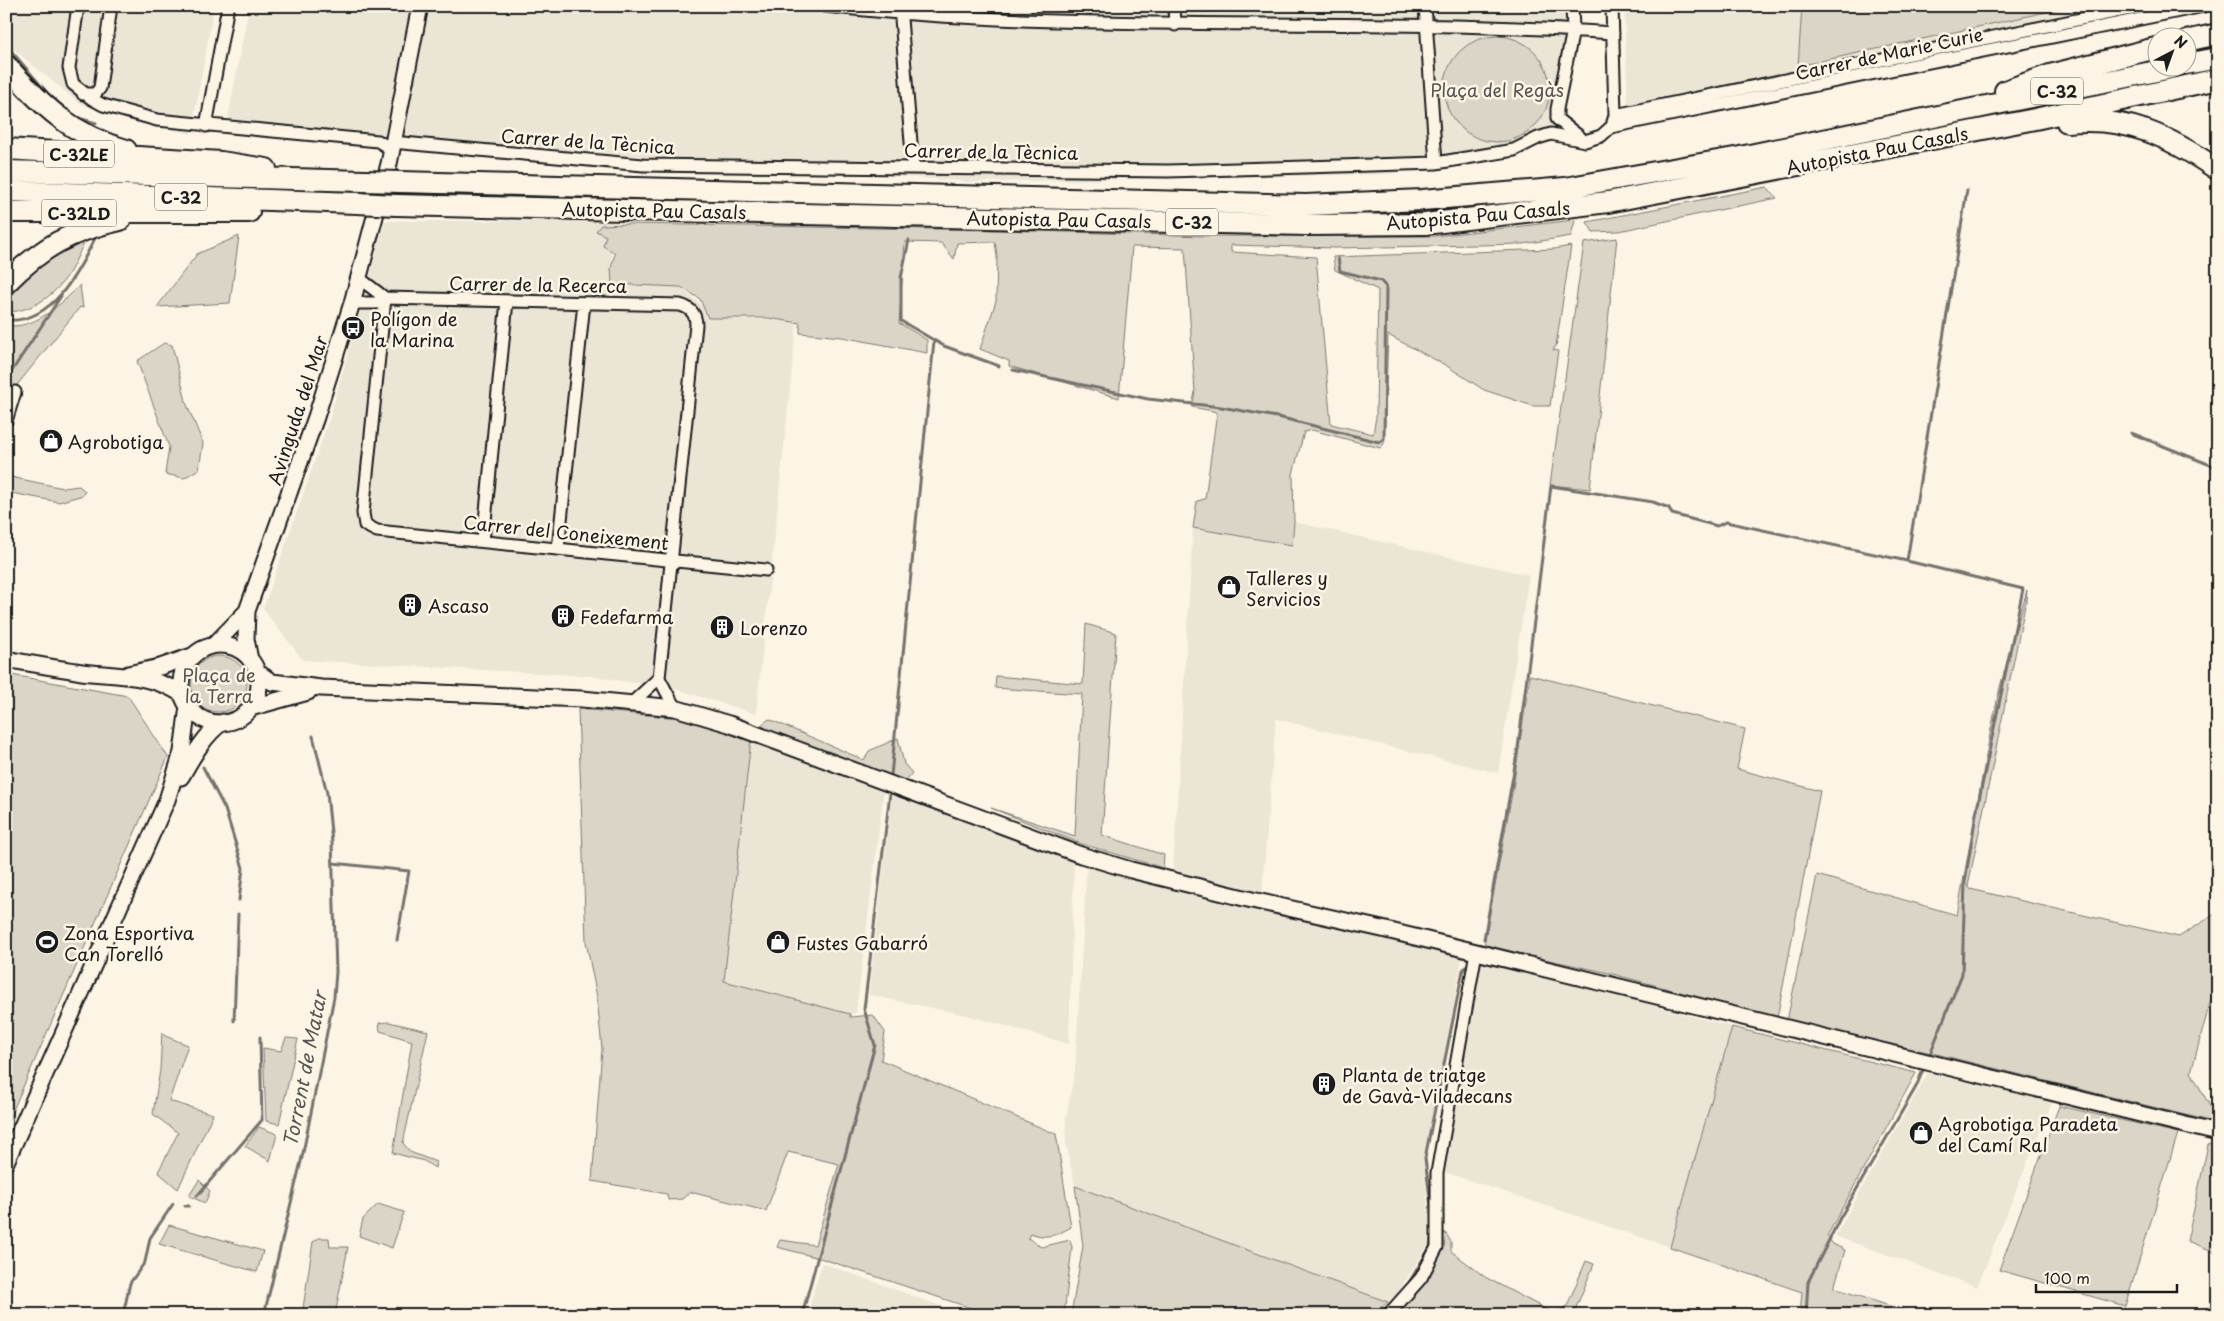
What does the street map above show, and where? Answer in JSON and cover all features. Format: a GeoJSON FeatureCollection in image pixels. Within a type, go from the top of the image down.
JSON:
{"type":"FeatureCollection","features":[{"type":"Feature","properties":{"kind":"highway"},"geometry":{"type":"LineString","coordinates":[[2196,39],[2218,34]]}},
{"type":"Feature","properties":{"kind":"highway"},"geometry":{"type":"LineString","coordinates":[[1942,114],[2050,75],[2146,51]]}},
{"type":"Feature","properties":{"kind":"highway"},"geometry":{"type":"LineString","coordinates":[[2196,62],[2218,58]]}},
{"type":"Feature","properties":{"kind":"highway"},"geometry":{"type":"LineString","coordinates":[[6,65],[39,101],[68,125],[94,139],[152,157]]}},
{"type":"Feature","properties":{"kind":"highway","name":"Autopista Pau Casals"},"geometry":{"type":"LineString","coordinates":[[6,171],[1306,205],[1422,200],[1565,188],[1740,157],[2146,73]]}},
{"type":"Feature","properties":{"kind":"highway","name":"Autopista Pau Casals"},"geometry":{"type":"LineString","coordinates":[[6,191],[363,211],[402,208],[1308,225],[1426,224],[1608,202],[2035,119],[2218,79]]}},
{"type":"Feature","properties":{"kind":"highway"},"geometry":{"type":"LineString","coordinates":[[2035,119],[2061,122],[2098,120],[2128,124],[2171,140],[2218,170]]}},
{"type":"Feature","properties":{"kind":"highway","name":"C-32LE"},"geometry":{"type":"LineString","coordinates":[[6,150],[222,162],[356,181]]}},
{"type":"Feature","properties":{"kind":"highway","name":"C-32LD"},"geometry":{"type":"LineString","coordinates":[[6,212],[363,211]]}},
{"type":"Feature","properties":{"kind":"highway"},"geometry":{"type":"LineString","coordinates":[[6,283],[23,266],[51,245],[93,228],[153,213]]}},
{"type":"Feature","properties":{"kind":"main road","name":"Avinguda del Mar"},"geometry":{"type":"LineString","coordinates":[[254,666],[246,639],[247,611],[313,425],[352,303],[359,278],[363,211],[392,146],[420,6]]}},
{"type":"Feature","properties":{"kind":"main road","name":"Avinguda del Mar"},"geometry":{"type":"LineString","coordinates":[[214,645],[247,611]]}},
{"type":"Feature","properties":{"kind":"main road"},"geometry":{"type":"LineString","coordinates":[[121,676],[160,667],[192,656],[202,649],[214,645],[234,648],[272,682],[321,688],[632,703],[675,708],[729,724],[1041,841],[1098,860],[1252,900],[1476,952],[2218,1133]]}},
{"type":"Feature","properties":{"kind":"main road"},"geometry":{"type":"LineString","coordinates":[[7,1161],[167,800],[182,752],[185,701],[181,684],[182,673],[192,656]]}},
{"type":"Feature","properties":{"kind":"main road"},"geometry":{"type":"LineString","coordinates":[[6,659],[67,670],[142,679],[168,686],[204,719],[223,722],[237,719],[250,708],[279,698],[321,688]]}},
{"type":"Feature","properties":{"kind":"main road"},"geometry":{"type":"LineString","coordinates":[[250,708],[258,691],[254,666]]}},
{"type":"Feature","properties":{"kind":"main road"},"geometry":{"type":"LineString","coordinates":[[167,800],[207,737],[223,722]]}},
{"type":"Feature","properties":{"kind":"street"},"geometry":{"type":"LineString","coordinates":[[78,6],[69,68],[73,84],[83,94],[95,94],[100,88],[111,6]]}},
{"type":"Feature","properties":{"kind":"street"},"geometry":{"type":"LineString","coordinates":[[206,126],[228,6]]}},
{"type":"Feature","properties":{"kind":"street"},"geometry":{"type":"LineString","coordinates":[[825,6],[1175,25],[1426,26],[1452,24],[1613,32]]}},
{"type":"Feature","properties":{"kind":"street"},"geometry":{"type":"LineString","coordinates":[[1174,6],[1175,25]]}},
{"type":"Feature","properties":{"kind":"street"},"geometry":{"type":"LineString","coordinates":[[1425,6],[1436,163]]}},
{"type":"Feature","properties":{"kind":"street"},"geometry":{"type":"LineString","coordinates":[[1572,6],[1572,30],[1557,109],[1557,120],[1585,141]]}},
{"type":"Feature","properties":{"kind":"street"},"geometry":{"type":"LineString","coordinates":[[1611,127],[1615,115],[1612,6]]}},
{"type":"Feature","properties":{"kind":"street","name":"Carrer de Marie Curie"},"geometry":{"type":"LineString","coordinates":[[1615,115],[2144,6]]}},
{"type":"Feature","properties":{"kind":"street","name":"Carrer de Marie Curie"},"geometry":{"type":"LineString","coordinates":[[1585,141],[1601,136],[1611,127],[2204,6]]}},
{"type":"Feature","properties":{"kind":"street"},"geometry":{"type":"LineString","coordinates":[[900,10],[913,167]]}},
{"type":"Feature","properties":{"kind":"street","name":"Carrer de la Tècnica"},"geometry":{"type":"LineString","coordinates":[[83,94],[103,105],[168,122],[378,140],[392,146],[643,165],[1168,171],[1436,163],[1514,150],[1551,134],[1585,141]]}},
{"type":"Feature","properties":{"kind":"street"},"geometry":{"type":"LineString","coordinates":[[359,278],[386,298]]}},
{"type":"Feature","properties":{"kind":"street","name":"Carrer de la Recerca"},"geometry":{"type":"LineString","coordinates":[[352,303],[376,303],[386,298],[680,305],[690,309],[696,318],[696,325],[672,560]]}},
{"type":"Feature","properties":{"kind":"street","name":"Carrer del Coneixement"},"geometry":{"type":"LineString","coordinates":[[386,298],[363,513],[365,525],[377,531],[766,570]]}},
{"type":"Feature","properties":{"kind":"street"},"geometry":{"type":"LineString","coordinates":[[482,541],[508,301]]}},
{"type":"Feature","properties":{"kind":"street"},"geometry":{"type":"LineString","coordinates":[[558,549],[584,303]]}},
{"type":"Feature","properties":{"kind":"street"},"geometry":{"type":"LineString","coordinates":[[6,421],[15,392]]}},
{"type":"Feature","properties":{"kind":"street"},"geometry":{"type":"LineString","coordinates":[[672,560],[659,678],[675,708]]}},
{"type":"Feature","properties":{"kind":"street"},"geometry":{"type":"LineString","coordinates":[[632,703],[659,678]]}},
{"type":"Feature","properties":{"kind":"street"},"geometry":{"type":"LineString","coordinates":[[1388,1315],[1421,1278],[1437,1247],[1437,1173],[1476,952]]}},
{"type":"Feature","properties":{"kind":"shaded area"},"geometry":{"type":"Polygon","coordinates":[[[6,6],[214,6],[191,134],[129,119],[79,103],[6,43],[6,6]]]}},
{"type":"Feature","properties":{"kind":"shaded area"},"geometry":{"type":"Polygon","coordinates":[[[249,6],[1572,6],[1557,109],[1570,131],[1551,134],[1528,152],[1390,174],[970,182],[420,139],[228,119],[249,6]]]}},
{"type":"Feature","properties":{"kind":"shaded area"},"geometry":{"type":"Polygon","coordinates":[[[1624,6],[2121,6],[1628,107],[1624,6]]]}},
{"type":"Feature","properties":{"kind":"shaded area"},"geometry":{"type":"Polygon","coordinates":[[[385,221],[613,221],[611,268],[681,287],[715,317],[797,321],[756,714],[676,689],[590,676],[303,660],[263,609],[329,420],[385,221]]]}},
{"type":"Feature","properties":{"kind":"shaded area"},"geometry":{"type":"Polygon","coordinates":[[[1294,522],[1529,575],[1498,773],[1276,719],[1262,893],[1173,872],[1193,528],[1291,545],[1294,522]]]}},
{"type":"Feature","properties":{"kind":"shaded area"},"geometry":{"type":"Polygon","coordinates":[[[751,739],[884,789],[856,1013],[850,1014],[724,982],[751,739]]]}},
{"type":"Feature","properties":{"kind":"shaded area"},"geometry":{"type":"Polygon","coordinates":[[[892,794],[1074,860],[1069,1044],[967,1015],[869,995],[892,794]]]}},
{"type":"Feature","properties":{"kind":"shaded area"},"geometry":{"type":"Polygon","coordinates":[[[1087,863],[1462,957],[1424,1170],[1429,1217],[1428,1245],[1397,1294],[1388,1302],[1075,1186],[1066,1144],[1066,1118],[1075,1070],[1087,863]]]}},
{"type":"Feature","properties":{"kind":"shaded area"},"geometry":{"type":"Polygon","coordinates":[[[1480,959],[1732,1027],[1670,1247],[1444,1172],[1441,1166],[1480,959]]]}},
{"type":"Feature","properties":{"kind":"shaded area"},"geometry":{"type":"Polygon","coordinates":[[[1928,1073],[2052,1102],[1977,1287],[1835,1236],[1928,1073]]]}},
{"type":"Feature","properties":{"kind":"shaded area"},"geometry":{"type":"Polygon","coordinates":[[[822,1263],[966,1315],[807,1315],[822,1263]]]}},
{"type":"Feature","properties":{"kind":"green space"},"geometry":{"type":"Polygon","coordinates":[[[1802,6],[2074,6],[1798,66],[1802,6]]]}},
{"type":"Feature","properties":{"kind":"green space","name":"Plaça del Regàs"},"geometry":{"type":"Polygon","coordinates":[[[1497,36],[1517,40],[1535,51],[1546,69],[1550,89],[1546,109],[1535,127],[1517,138],[1497,142],[1477,138],[1459,127],[1448,109],[1444,89],[1448,69],[1459,51],[1477,40],[1497,36]]]}},
{"type":"Feature","properties":{"kind":"green space"},"geometry":{"type":"Polygon","coordinates":[[[1767,187],[1777,198],[1619,231],[1593,232],[1587,222],[1767,187]]]}},
{"type":"Feature","properties":{"kind":"green space"},"geometry":{"type":"Polygon","coordinates":[[[1575,220],[1571,236],[1523,244],[1335,248],[1231,245],[1231,252],[1316,257],[1331,424],[1373,434],[1376,417],[1378,290],[1335,270],[1333,257],[1554,249],[1571,246],[1556,346],[1553,350],[1558,351],[1550,406],[1533,406],[1484,390],[1447,366],[1388,335],[1384,444],[1380,448],[1312,430],[1304,432],[1293,474],[1294,522],[1292,545],[1193,528],[1197,501],[1205,499],[1217,412],[1192,407],[1195,392],[1185,248],[1132,247],[1119,398],[1009,366],[1009,361],[980,349],[996,301],[997,256],[995,242],[957,243],[954,259],[941,243],[905,242],[899,323],[927,340],[927,353],[842,337],[800,333],[800,323],[768,318],[708,318],[700,299],[681,287],[612,284],[611,268],[615,253],[603,246],[606,236],[596,231],[601,225],[627,224],[999,230],[1204,236],[1435,236],[1575,220]]]}},
{"type":"Feature","properties":{"kind":"green space"},"geometry":{"type":"Polygon","coordinates":[[[89,233],[74,265],[56,290],[33,306],[6,312],[6,293],[28,271],[89,233]]]}},
{"type":"Feature","properties":{"kind":"green space"},"geometry":{"type":"Polygon","coordinates":[[[239,236],[230,303],[157,307],[197,254],[239,236]]]}},
{"type":"Feature","properties":{"kind":"green space"},"geometry":{"type":"Polygon","coordinates":[[[1617,238],[1590,489],[1550,485],[1584,243],[1617,238]]]}},
{"type":"Feature","properties":{"kind":"green space"},"geometry":{"type":"Polygon","coordinates":[[[80,285],[83,308],[80,307],[9,395],[6,403],[6,326],[24,325],[34,321],[48,313],[80,285]]]}},
{"type":"Feature","properties":{"kind":"green space"},"geometry":{"type":"Polygon","coordinates":[[[164,343],[172,345],[187,405],[203,443],[199,469],[184,478],[165,474],[169,447],[137,361],[164,343]]]}},
{"type":"Feature","properties":{"kind":"green space"},"geometry":{"type":"Polygon","coordinates":[[[6,476],[63,488],[79,486],[85,491],[83,495],[59,502],[6,492],[6,476]]]}},
{"type":"Feature","properties":{"kind":"green space"},"geometry":{"type":"Polygon","coordinates":[[[2027,590],[1968,886],[1970,889],[2179,937],[2218,912],[2218,974],[2191,1072],[2212,1110],[2218,1114],[2218,1123],[1936,1054],[1787,1021],[1817,875],[1957,915],[2000,687],[2027,590]]]}},
{"type":"Feature","properties":{"kind":"green space"},"geometry":{"type":"Polygon","coordinates":[[[1086,624],[1116,633],[1102,835],[1164,855],[1163,868],[1079,843],[991,808],[1075,836],[1082,694],[995,688],[996,676],[1083,684],[1086,624]]]}},
{"type":"Feature","properties":{"kind":"green space","name":"Plaça de la Terra"},"geometry":{"type":"Polygon","coordinates":[[[219,656],[230,658],[239,664],[245,673],[247,684],[245,695],[239,704],[230,710],[219,712],[208,710],[199,704],[193,695],[191,684],[193,673],[199,664],[208,658],[219,656]]]}},
{"type":"Feature","properties":{"kind":"green space","name":"Zona Esportiva Can Torelló"},"geometry":{"type":"Polygon","coordinates":[[[6,674],[128,696],[168,757],[6,1126],[6,674]]]}},
{"type":"Feature","properties":{"kind":"green space"},"geometry":{"type":"Polygon","coordinates":[[[1530,675],[1745,729],[1737,769],[1820,791],[1777,1018],[1609,973],[1484,946],[1513,788],[1530,675]]]}},
{"type":"Feature","properties":{"kind":"green space"},"geometry":{"type":"Polygon","coordinates":[[[578,709],[681,718],[751,739],[724,981],[850,1014],[850,1017],[873,1015],[885,1032],[881,1060],[1056,1134],[1071,1227],[1051,1236],[1030,1233],[1028,1238],[1041,1247],[1070,1240],[1072,1247],[1064,1315],[992,1315],[823,1259],[777,1247],[780,1240],[815,1245],[839,1164],[788,1152],[766,1211],[690,1192],[682,1199],[668,1200],[667,1194],[592,1181],[602,1049],[597,997],[586,942],[578,709]]]}},
{"type":"Feature","properties":{"kind":"green space"},"geometry":{"type":"Polygon","coordinates":[[[769,719],[864,760],[869,751],[898,738],[904,764],[912,773],[905,782],[760,726],[769,719]]]}},
{"type":"Feature","properties":{"kind":"green space"},"geometry":{"type":"Polygon","coordinates":[[[389,1022],[428,1031],[403,1143],[410,1152],[436,1162],[435,1168],[424,1161],[393,1153],[412,1041],[380,1031],[379,1023],[389,1022]]]}},
{"type":"Feature","properties":{"kind":"green space"},"geometry":{"type":"Polygon","coordinates":[[[1732,1027],[1916,1073],[1827,1236],[1833,1244],[1845,1250],[1834,1288],[1918,1315],[1800,1315],[1802,1292],[1670,1247],[1732,1027]]]}},
{"type":"Feature","properties":{"kind":"green space"},"geometry":{"type":"Polygon","coordinates":[[[162,1032],[165,1036],[188,1045],[169,1101],[213,1114],[178,1189],[158,1172],[178,1133],[153,1114],[160,1070],[162,1032]]]}},
{"type":"Feature","properties":{"kind":"green space"},"geometry":{"type":"Polygon","coordinates":[[[286,1038],[298,1039],[279,1124],[266,1121],[263,1048],[281,1051],[286,1038]]]}},
{"type":"Feature","properties":{"kind":"green space"},"geometry":{"type":"Polygon","coordinates":[[[2059,1106],[2178,1133],[2125,1306],[1999,1270],[2059,1106]]]}},
{"type":"Feature","properties":{"kind":"green space"},"geometry":{"type":"Polygon","coordinates":[[[259,1127],[277,1134],[270,1161],[245,1146],[259,1127]]]}},
{"type":"Feature","properties":{"kind":"green space"},"geometry":{"type":"Polygon","coordinates":[[[2218,1142],[2218,1253],[2187,1241],[2208,1145],[2218,1142]]]}},
{"type":"Feature","properties":{"kind":"green space"},"geometry":{"type":"Polygon","coordinates":[[[199,1180],[210,1191],[205,1203],[189,1196],[199,1180]]]}},
{"type":"Feature","properties":{"kind":"green space"},"geometry":{"type":"Polygon","coordinates":[[[1075,1186],[1388,1302],[1373,1315],[1071,1315],[1083,1246],[1075,1186]]]}},
{"type":"Feature","properties":{"kind":"green space"},"geometry":{"type":"Polygon","coordinates":[[[378,1204],[404,1212],[392,1248],[359,1236],[363,1219],[378,1204]]]}},
{"type":"Feature","properties":{"kind":"green space"},"geometry":{"type":"Polygon","coordinates":[[[169,1225],[263,1251],[257,1272],[159,1244],[169,1225]]]}},
{"type":"Feature","properties":{"kind":"green space"},"geometry":{"type":"Polygon","coordinates":[[[1445,1232],[1451,1242],[1451,1251],[1485,1277],[1555,1314],[1567,1306],[1586,1261],[1594,1264],[1573,1315],[1396,1315],[1418,1288],[1434,1264],[1445,1232]]]}},
{"type":"Feature","properties":{"kind":"green space"},"geometry":{"type":"Polygon","coordinates":[[[319,1238],[329,1238],[330,1247],[348,1247],[335,1315],[302,1315],[313,1242],[319,1238]]]}},
{"type":"Feature","properties":{"kind":"waterway"},"geometry":{"type":"LineString","coordinates":[[6,45],[50,96],[75,117],[96,123]]}},
{"type":"Feature","properties":{"kind":"waterway"},"geometry":{"type":"LineString","coordinates":[[1484,939],[1518,748],[1551,486],[1653,502],[1669,508],[1672,514],[1717,526],[1726,522],[1907,561],[1967,190]]}},
{"type":"Feature","properties":{"kind":"waterway"},"geometry":{"type":"LineString","coordinates":[[6,320],[22,319],[37,314],[50,305],[71,280],[95,238]]}},
{"type":"Feature","properties":{"kind":"waterway"},"geometry":{"type":"LineString","coordinates":[[909,240],[901,278],[901,321],[944,346],[999,366]]}},
{"type":"Feature","properties":{"kind":"waterway"},"geometry":{"type":"LineString","coordinates":[[1013,370],[1148,399],[1221,407],[1282,418],[1379,442],[1384,439],[1386,287],[1381,281],[1340,271],[1338,258]]}},
{"type":"Feature","properties":{"kind":"waterway"},"geometry":{"type":"LineString","coordinates":[[6,380],[61,296]]}},
{"type":"Feature","properties":{"kind":"waterway"},"geometry":{"type":"LineString","coordinates":[[891,776],[934,341]]}},
{"type":"Feature","properties":{"kind":"waterway"},"geometry":{"type":"LineString","coordinates":[[2131,433],[2218,468]]}},
{"type":"Feature","properties":{"kind":"waterway"},"geometry":{"type":"LineString","coordinates":[[1907,561],[2023,589],[1976,814],[1965,882],[1962,974],[1930,1054]]}},
{"type":"Feature","properties":{"kind":"waterway","name":"Torrent de Matar"},"geometry":{"type":"LineString","coordinates":[[264,1315],[303,1153],[334,997],[336,972],[332,842],[327,793],[313,736]]}},
{"type":"Feature","properties":{"kind":"waterway"},"geometry":{"type":"LineString","coordinates":[[203,767],[225,809],[243,868],[239,900]]}},
{"type":"Feature","properties":{"kind":"waterway"},"geometry":{"type":"LineString","coordinates":[[802,1315],[875,1045],[864,1009],[890,793]]}},
{"type":"Feature","properties":{"kind":"waterway"},"geometry":{"type":"LineString","coordinates":[[333,863],[409,871],[397,940]]}},
{"type":"Feature","properties":{"kind":"waterway"},"geometry":{"type":"LineString","coordinates":[[234,1021],[238,914]]}},
{"type":"Feature","properties":{"kind":"waterway"},"geometry":{"type":"LineString","coordinates":[[1432,1215],[1425,1158],[1463,970],[1468,964]]}},
{"type":"Feature","properties":{"kind":"waterway"},"geometry":{"type":"LineString","coordinates":[[197,1196],[262,1120],[260,1037]]}},
{"type":"Feature","properties":{"kind":"waterway"},"geometry":{"type":"LineString","coordinates":[[1806,1315],[1808,1282],[1840,1218],[1916,1087],[1923,1070]]}},
{"type":"Feature","properties":{"kind":"waterway"},"geometry":{"type":"LineString","coordinates":[[123,1315],[130,1283],[145,1262],[150,1238],[173,1204]]}},
{"type":"Feature","properties":{"kind":"waterway"},"geometry":{"type":"LineString","coordinates":[[1407,1286],[1430,1247],[1432,1229]]}},
{"type":"Feature","properties":{"kind":"waterway"},"geometry":{"type":"LineString","coordinates":[[1380,1315],[1386,1310]]}},
{"type":"Feature","properties":{"kind":"place","name":"Polígon de la Marina"},"geometry":{"type":"Point","coordinates":[353,328]}},
{"type":"Feature","properties":{"kind":"place","name":"Agrobotiga"},"geometry":{"type":"Point","coordinates":[51,441]}},
{"type":"Feature","properties":{"kind":"place","name":"Talleres y Servicios"},"geometry":{"type":"Point","coordinates":[1229,587]}},
{"type":"Feature","properties":{"kind":"place","name":"Ascaso"},"geometry":{"type":"Point","coordinates":[410,605]}},
{"type":"Feature","properties":{"kind":"place","name":"Fedefarma"},"geometry":{"type":"Point","coordinates":[563,616]}},
{"type":"Feature","properties":{"kind":"place","name":"Lorenzo"},"geometry":{"type":"Point","coordinates":[722,627]}},
{"type":"Feature","properties":{"kind":"place","name":"Zona Esportiva Can Torelló"},"geometry":{"type":"Point","coordinates":[47,942]}},
{"type":"Feature","properties":{"kind":"place","name":"Fustes Gabarró"},"geometry":{"type":"Point","coordinates":[778,942]}},
{"type":"Feature","properties":{"kind":"place","name":"Planta de triatge de Gavà-Viladecans"},"geometry":{"type":"Point","coordinates":[1324,1084]}},
{"type":"Feature","properties":{"kind":"place","name":"Agrobotiga Paradeta del Camí Ral"},"geometry":{"type":"Point","coordinates":[1921,1133]}}]}
